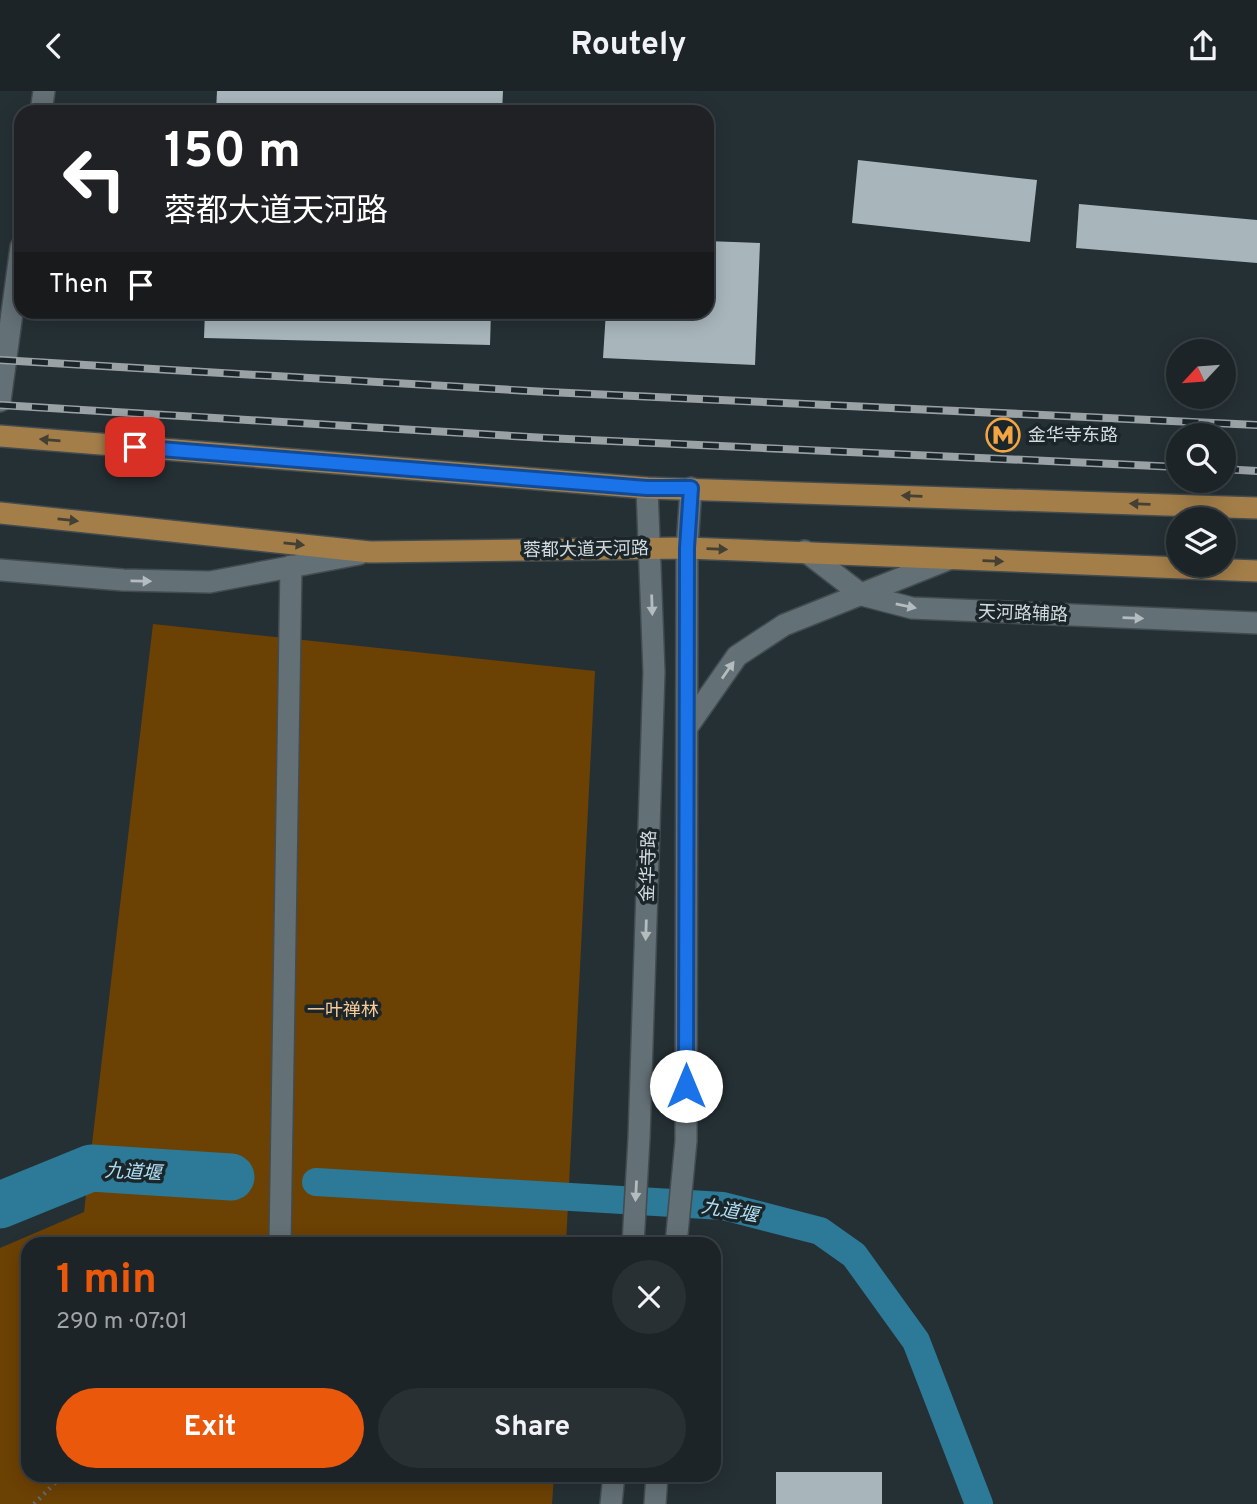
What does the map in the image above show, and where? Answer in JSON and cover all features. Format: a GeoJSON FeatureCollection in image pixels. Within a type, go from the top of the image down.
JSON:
{"type":"FeatureCollection","features":[{"type":"Feature","properties":{"kind":"main road"},"geometry":{"type":"LineString","coordinates":[[0,436],[647,488],[1257,508]]}},
{"type":"Feature","properties":{"kind":"main road","name":"蓉都大道天河路"},"geometry":{"type":"LineString","coordinates":[[0,513],[370,552],[687,548],[1257,571]]}},
{"type":"Feature","properties":{"kind":"street"},"geometry":{"type":"LineString","coordinates":[[0,401],[14,298]]}},
{"type":"Feature","properties":{"kind":"street","name":"金华寺路"},"geometry":{"type":"LineString","coordinates":[[633,1237],[654,672],[647,488]]}},
{"type":"Feature","properties":{"kind":"street"},"geometry":{"type":"LineString","coordinates":[[677,1237],[686,1141],[687,548],[691,488]]}},
{"type":"Feature","properties":{"kind":"street","name":"天河路辅路"},"geometry":{"type":"LineString","coordinates":[[805,551],[862,595],[912,608],[1257,623]]}},
{"type":"Feature","properties":{"kind":"street"},"geometry":{"type":"LineString","coordinates":[[0,570],[123,580],[210,582],[370,552]]}},
{"type":"Feature","properties":{"kind":"street"},"geometry":{"type":"LineString","coordinates":[[688,726],[737,656],[784,625],[949,559]]}},
{"type":"Feature","properties":{"kind":"street"},"geometry":{"type":"LineString","coordinates":[[280,1237],[291,566]]}},
{"type":"Feature","properties":{"kind":"street"},"geometry":{"type":"LineString","coordinates":[[611,1504],[613,1482]]}},
{"type":"Feature","properties":{"kind":"street"},"geometry":{"type":"LineString","coordinates":[[654,1504],[656,1482]]}},
{"type":"Feature","properties":{"kind":"path"},"geometry":{"type":"LineString","coordinates":[[34,1504],[56,1482]]}},
{"type":"Feature","properties":{"kind":"green space","name":"一叶禅林"},"geometry":{"type":"Polygon","coordinates":[[[153,624],[595,671],[566,1237],[26,1237],[84,1212],[153,624]]]}},
{"type":"Feature","properties":{"kind":"green space","name":"一叶禅林"},"geometry":{"type":"Polygon","coordinates":[[[21,1239],[21,1482],[554,1482],[552,1504],[0,1504],[0,1248],[21,1239]]]}},
{"type":"Feature","properties":{"kind":"building"},"geometry":{"type":"Polygon","coordinates":[[[217,91],[503,91],[502,105],[216,105],[217,91]]]}},
{"type":"Feature","properties":{"kind":"building"},"geometry":{"type":"Polygon","coordinates":[[[858,160],[1037,180],[1030,242],[852,223],[858,160]]]}},
{"type":"Feature","properties":{"kind":"building"},"geometry":{"type":"Polygon","coordinates":[[[1079,204],[1257,220],[1257,263],[1076,248],[1079,204]]]}},
{"type":"Feature","properties":{"kind":"building"},"geometry":{"type":"Polygon","coordinates":[[[714,241],[760,243],[755,365],[603,358],[605,319],[714,319],[714,241]]]}},
{"type":"Feature","properties":{"kind":"building"},"geometry":{"type":"Polygon","coordinates":[[[205,319],[491,319],[490,345],[204,338],[205,319]]]}},
{"type":"Feature","properties":{"kind":"building"},"geometry":{"type":"Polygon","coordinates":[[[776,1472],[882,1472],[882,1504],[776,1504],[776,1472]]]}},
{"type":"Feature","properties":{"kind":"waterway","name":"九道堰"},"geometry":{"type":"LineString","coordinates":[[0,1205],[91,1168],[231,1177]]}},
{"type":"Feature","properties":{"kind":"waterway","name":"九道堰"},"geometry":{"type":"LineString","coordinates":[[316,1182],[723,1206],[820,1231],[854,1255],[916,1341],[979,1504]]}},
{"type":"Feature","properties":{"kind":"railway"},"geometry":{"type":"LineString","coordinates":[[0,360],[548,392],[1257,425]]}},
{"type":"Feature","properties":{"kind":"railway"},"geometry":{"type":"LineString","coordinates":[[0,405],[546,438],[1166,466]]}},
{"type":"Feature","properties":{"kind":"railway"},"geometry":{"type":"LineString","coordinates":[[1236,470],[1257,471]]}},
{"type":"Feature","properties":{"kind":"place","name":"金华寺东路"},"geometry":{"type":"Point","coordinates":[1003,435]}},
{"type":"Feature","properties":{"kind":"route"},"geometry":{"type":"LineString","coordinates":[[135,447],[647,488],[691,488],[687,548],[686,1086]]}}]}
